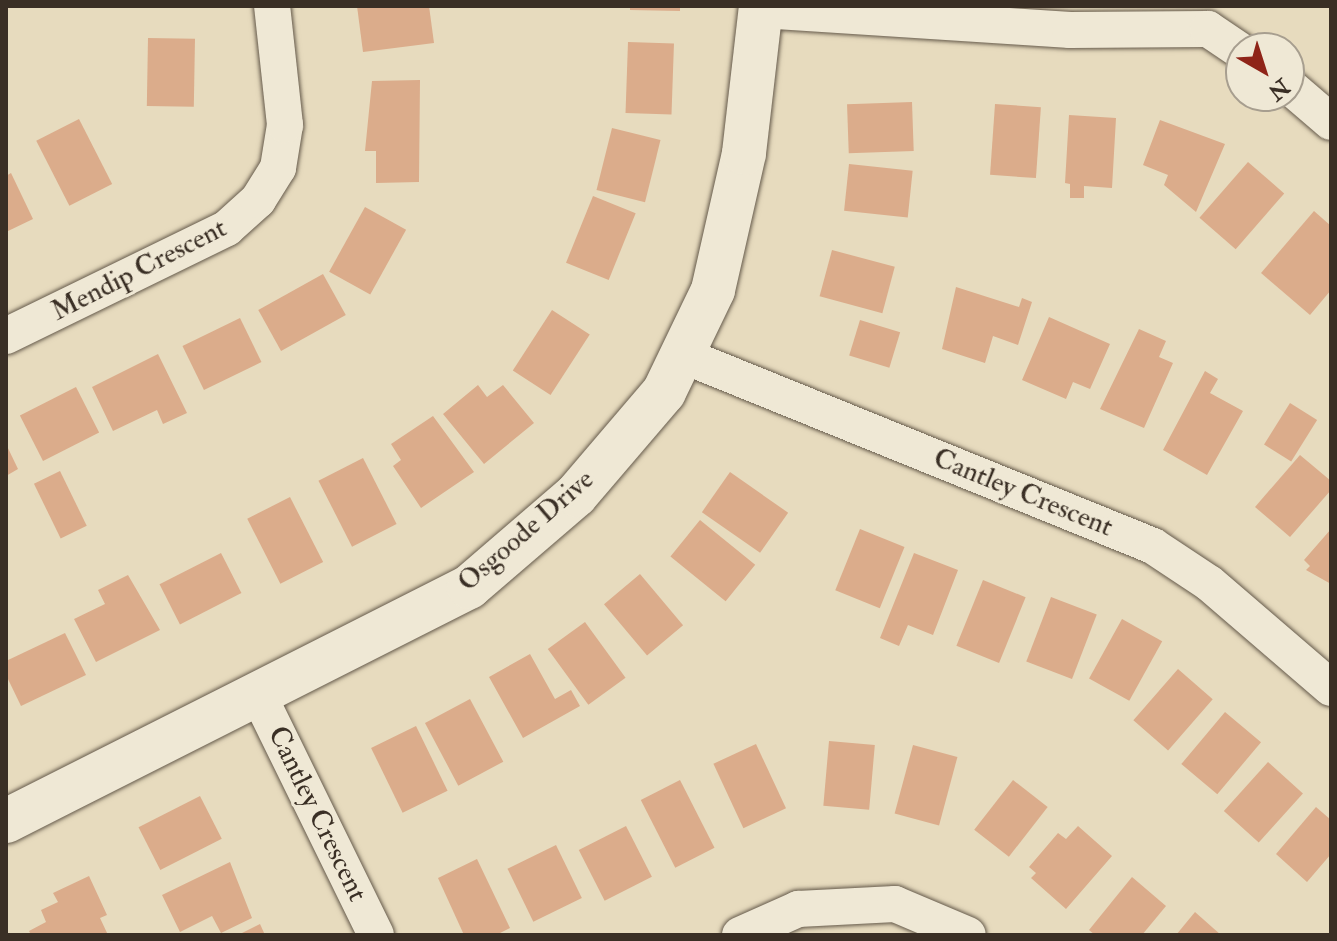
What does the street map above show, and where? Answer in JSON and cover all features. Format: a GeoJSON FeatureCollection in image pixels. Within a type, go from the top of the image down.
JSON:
{"type":"FeatureCollection","features":[{"type":"Feature","properties":{"kind":"street","name":"Mendip Crescent"},"geometry":{"type":"LineString","coordinates":[[6,336],[227,228],[258,200],[278,168],[285,125],[272,6]]}},
{"type":"Feature","properties":{"kind":"street"},"geometry":{"type":"LineString","coordinates":[[761,8],[1070,30],[1208,29],[1225,40]]}},
{"type":"Feature","properties":{"kind":"street","name":"Osgoode Drive"},"geometry":{"type":"LineString","coordinates":[[6,821],[469,587],[576,495],[664,392],[713,290],[744,153],[761,8]]}},
{"type":"Feature","properties":{"kind":"street"},"geometry":{"type":"LineString","coordinates":[[1305,100],[1331,122]]}},
{"type":"Feature","properties":{"kind":"street","name":"Cantley Crescent"},"geometry":{"type":"LineString","coordinates":[[682,355],[1153,546],[1209,583],[1331,688]]}},
{"type":"Feature","properties":{"kind":"street","name":"Cantley Crescent"},"geometry":{"type":"LineString","coordinates":[[258,694],[376,935]]}},
{"type":"Feature","properties":{"kind":"street"},"geometry":{"type":"LineString","coordinates":[[740,935],[798,909],[895,904],[968,935]]}},
{"type":"Feature","properties":{"kind":"building"},"geometry":{"type":"Polygon","coordinates":[[[357,6],[429,6],[434,43],[363,52],[357,6]]]}},
{"type":"Feature","properties":{"kind":"building"},"geometry":{"type":"Polygon","coordinates":[[[630,6],[680,6],[680,11],[630,10],[630,6]]]}},
{"type":"Feature","properties":{"kind":"building"},"geometry":{"type":"Polygon","coordinates":[[[148,38],[195,39],[194,107],[147,106],[148,38]]]}},
{"type":"Feature","properties":{"kind":"building"},"geometry":{"type":"Polygon","coordinates":[[[628,42],[674,44],[671,115],[626,113],[628,42]]]}},
{"type":"Feature","properties":{"kind":"building"},"geometry":{"type":"Polygon","coordinates":[[[420,80],[419,182],[376,183],[376,151],[365,151],[372,81],[420,80]]]}},
{"type":"Feature","properties":{"kind":"building"},"geometry":{"type":"Polygon","coordinates":[[[912,102],[914,151],[849,153],[847,104],[912,102]]]}},
{"type":"Feature","properties":{"kind":"building"},"geometry":{"type":"Polygon","coordinates":[[[995,104],[1041,107],[1036,178],[990,175],[995,104]]]}},
{"type":"Feature","properties":{"kind":"building"},"geometry":{"type":"Polygon","coordinates":[[[1069,115],[1116,118],[1112,188],[1084,186],[1084,198],[1070,198],[1070,184],[1065,183],[1069,115]]]}},
{"type":"Feature","properties":{"kind":"building"},"geometry":{"type":"Polygon","coordinates":[[[79,119],[112,184],[69,206],[36,141],[79,119]]]}},
{"type":"Feature","properties":{"kind":"building"},"geometry":{"type":"Polygon","coordinates":[[[1160,120],[1225,144],[1196,212],[1164,185],[1168,175],[1143,165],[1160,120]]]}},
{"type":"Feature","properties":{"kind":"building"},"geometry":{"type":"Polygon","coordinates":[[[612,128],[661,140],[645,202],[597,190],[612,128]]]}},
{"type":"Feature","properties":{"kind":"building"},"geometry":{"type":"Polygon","coordinates":[[[1248,162],[1284,193],[1236,249],[1199,218],[1248,162]]]}},
{"type":"Feature","properties":{"kind":"building"},"geometry":{"type":"Polygon","coordinates":[[[849,164],[913,171],[908,217],[844,211],[849,164]]]}},
{"type":"Feature","properties":{"kind":"building"},"geometry":{"type":"Polygon","coordinates":[[[11,173],[33,219],[6,232],[6,176],[11,173]]]}},
{"type":"Feature","properties":{"kind":"building"},"geometry":{"type":"Polygon","coordinates":[[[593,196],[636,213],[609,280],[566,263],[593,196]]]}},
{"type":"Feature","properties":{"kind":"building"},"geometry":{"type":"Polygon","coordinates":[[[365,207],[406,230],[370,295],[329,272],[365,207]]]}},
{"type":"Feature","properties":{"kind":"building"},"geometry":{"type":"Polygon","coordinates":[[[1314,211],[1331,226],[1331,290],[1310,315],[1261,273],[1314,211]]]}},
{"type":"Feature","properties":{"kind":"building"},"geometry":{"type":"Polygon","coordinates":[[[832,250],[895,267],[882,313],[820,296],[832,250]]]}},
{"type":"Feature","properties":{"kind":"building"},"geometry":{"type":"Polygon","coordinates":[[[323,274],[346,315],[281,351],[258,310],[323,274]]]}},
{"type":"Feature","properties":{"kind":"building"},"geometry":{"type":"Polygon","coordinates":[[[956,287],[1019,307],[1022,298],[1032,302],[1018,345],[993,336],[985,363],[942,349],[956,287]]]}},
{"type":"Feature","properties":{"kind":"building"},"geometry":{"type":"Polygon","coordinates":[[[552,310],[590,335],[551,395],[513,370],[552,310]]]}},
{"type":"Feature","properties":{"kind":"building"},"geometry":{"type":"Polygon","coordinates":[[[1049,317],[1110,344],[1090,389],[1073,382],[1066,399],[1022,380],[1049,317]]]}},
{"type":"Feature","properties":{"kind":"building"},"geometry":{"type":"Polygon","coordinates":[[[240,318],[261,362],[204,390],[182,346],[240,318]]]}},
{"type":"Feature","properties":{"kind":"building"},"geometry":{"type":"Polygon","coordinates":[[[860,320],[900,332],[889,368],[849,355],[860,320]]]}},
{"type":"Feature","properties":{"kind":"building"},"geometry":{"type":"Polygon","coordinates":[[[1139,329],[1166,341],[1159,357],[1173,363],[1144,428],[1100,409],[1139,329]]]}},
{"type":"Feature","properties":{"kind":"building"},"geometry":{"type":"Polygon","coordinates":[[[158,354],[187,413],[163,424],[157,410],[113,431],[92,387],[158,354]]]}},
{"type":"Feature","properties":{"kind":"building"},"geometry":{"type":"Polygon","coordinates":[[[1205,371],[1218,379],[1210,393],[1243,411],[1207,475],[1163,450],[1205,371]]]}},
{"type":"Feature","properties":{"kind":"building"},"geometry":{"type":"Polygon","coordinates":[[[478,385],[487,397],[503,385],[534,423],[484,464],[443,414],[478,385]]]}},
{"type":"Feature","properties":{"kind":"building"},"geometry":{"type":"Polygon","coordinates":[[[76,387],[99,432],[43,461],[20,416],[76,387]]]}},
{"type":"Feature","properties":{"kind":"building"},"geometry":{"type":"Polygon","coordinates":[[[1290,403],[1317,420],[1291,462],[1264,445],[1290,403]]]}},
{"type":"Feature","properties":{"kind":"building"},"geometry":{"type":"Polygon","coordinates":[[[433,416],[474,472],[421,508],[393,466],[401,460],[391,444],[433,416]]]}},
{"type":"Feature","properties":{"kind":"building"},"geometry":{"type":"Polygon","coordinates":[[[6,444],[18,469],[6,476],[6,444]]]}},
{"type":"Feature","properties":{"kind":"building"},"geometry":{"type":"Polygon","coordinates":[[[1300,455],[1331,481],[1331,490],[1290,537],[1255,507],[1300,455]]]}},
{"type":"Feature","properties":{"kind":"building"},"geometry":{"type":"Polygon","coordinates":[[[363,458],[397,524],[352,547],[318,481],[363,458]]]}},
{"type":"Feature","properties":{"kind":"building"},"geometry":{"type":"Polygon","coordinates":[[[60,471],[87,526],[61,539],[34,484],[60,471]]]}},
{"type":"Feature","properties":{"kind":"building"},"geometry":{"type":"Polygon","coordinates":[[[730,472],[788,513],[760,553],[702,512],[730,472]]]}},
{"type":"Feature","properties":{"kind":"building"},"geometry":{"type":"Polygon","coordinates":[[[290,497],[323,562],[280,584],[247,519],[290,497]]]}},
{"type":"Feature","properties":{"kind":"building"},"geometry":{"type":"Polygon","coordinates":[[[700,520],[755,565],[726,601],[670,557],[700,520]]]}},
{"type":"Feature","properties":{"kind":"building"},"geometry":{"type":"Polygon","coordinates":[[[860,529],[905,547],[880,608],[835,590],[860,529]]]}},
{"type":"Feature","properties":{"kind":"building"},"geometry":{"type":"Polygon","coordinates":[[[1331,529],[1331,584],[1306,570],[1310,566],[1304,560],[1331,529]]]}},
{"type":"Feature","properties":{"kind":"building"},"geometry":{"type":"Polygon","coordinates":[[[221,553],[241,593],[180,624],[160,584],[221,553]]]}},
{"type":"Feature","properties":{"kind":"building"},"geometry":{"type":"Polygon","coordinates":[[[914,553],[958,570],[933,635],[908,625],[899,646],[880,638],[914,553]]]}},
{"type":"Feature","properties":{"kind":"building"},"geometry":{"type":"Polygon","coordinates":[[[640,574],[683,625],[647,656],[604,604],[640,574]]]}},
{"type":"Feature","properties":{"kind":"building"},"geometry":{"type":"Polygon","coordinates":[[[128,575],[160,630],[96,662],[74,619],[105,604],[98,590],[128,575]]]}},
{"type":"Feature","properties":{"kind":"building"},"geometry":{"type":"Polygon","coordinates":[[[983,580],[1026,597],[999,663],[956,646],[983,580]]]}},
{"type":"Feature","properties":{"kind":"building"},"geometry":{"type":"Polygon","coordinates":[[[1051,597],[1097,615],[1072,679],[1026,661],[1051,597]]]}},
{"type":"Feature","properties":{"kind":"building"},"geometry":{"type":"Polygon","coordinates":[[[1122,619],[1162,641],[1129,701],[1089,678],[1122,619]]]}},
{"type":"Feature","properties":{"kind":"building"},"geometry":{"type":"Polygon","coordinates":[[[585,622],[626,678],[588,705],[548,649],[585,622]]]}},
{"type":"Feature","properties":{"kind":"building"},"geometry":{"type":"Polygon","coordinates":[[[65,633],[86,675],[21,706],[6,675],[6,661],[65,633]]]}},
{"type":"Feature","properties":{"kind":"building"},"geometry":{"type":"Polygon","coordinates":[[[530,654],[555,699],[571,690],[580,706],[523,738],[489,677],[530,654]]]}},
{"type":"Feature","properties":{"kind":"building"},"geometry":{"type":"Polygon","coordinates":[[[1178,669],[1213,699],[1168,750],[1133,720],[1178,669]]]}},
{"type":"Feature","properties":{"kind":"building"},"geometry":{"type":"Polygon","coordinates":[[[470,699],[503,762],[458,786],[425,723],[470,699]]]}},
{"type":"Feature","properties":{"kind":"building"},"geometry":{"type":"Polygon","coordinates":[[[1225,712],[1261,742],[1217,794],[1181,764],[1225,712]]]}},
{"type":"Feature","properties":{"kind":"building"},"geometry":{"type":"Polygon","coordinates":[[[416,726],[448,791],[403,813],[371,748],[416,726]]]}},
{"type":"Feature","properties":{"kind":"building"},"geometry":{"type":"Polygon","coordinates":[[[829,741],[875,745],[869,810],[823,806],[829,741]]]}},
{"type":"Feature","properties":{"kind":"building"},"geometry":{"type":"Polygon","coordinates":[[[756,744],[786,808],[743,828],[713,764],[756,744]]]}},
{"type":"Feature","properties":{"kind":"building"},"geometry":{"type":"Polygon","coordinates":[[[913,745],[957,757],[939,825],[895,814],[913,745]]]}},
{"type":"Feature","properties":{"kind":"building"},"geometry":{"type":"Polygon","coordinates":[[[1268,762],[1303,793],[1259,842],[1224,811],[1268,762]]]}},
{"type":"Feature","properties":{"kind":"building"},"geometry":{"type":"Polygon","coordinates":[[[680,780],[715,848],[675,868],[641,800],[680,780]]]}},
{"type":"Feature","properties":{"kind":"building"},"geometry":{"type":"Polygon","coordinates":[[[1013,780],[1048,807],[1009,857],[974,830],[1013,780]]]}},
{"type":"Feature","properties":{"kind":"building"},"geometry":{"type":"Polygon","coordinates":[[[200,796],[222,839],[160,870],[139,827],[200,796]]]}},
{"type":"Feature","properties":{"kind":"building"},"geometry":{"type":"Polygon","coordinates":[[[1316,807],[1331,820],[1331,854],[1307,882],[1276,854],[1316,807]]]}},
{"type":"Feature","properties":{"kind":"building"},"geometry":{"type":"Polygon","coordinates":[[[626,826],[652,877],[605,901],[579,850],[626,826]]]}},
{"type":"Feature","properties":{"kind":"building"},"geometry":{"type":"Polygon","coordinates":[[[1078,826],[1112,856],[1066,909],[1031,878],[1036,873],[1029,867],[1058,833],[1066,839],[1078,826]]]}},
{"type":"Feature","properties":{"kind":"building"},"geometry":{"type":"Polygon","coordinates":[[[556,845],[582,898],[533,922],[507,869],[556,845]]]}},
{"type":"Feature","properties":{"kind":"building"},"geometry":{"type":"Polygon","coordinates":[[[477,859],[510,928],[496,935],[464,935],[438,878],[477,859]]]}},
{"type":"Feature","properties":{"kind":"building"},"geometry":{"type":"Polygon","coordinates":[[[230,862],[252,918],[221,933],[212,916],[180,932],[162,895],[230,862]]]}},
{"type":"Feature","properties":{"kind":"building"},"geometry":{"type":"Polygon","coordinates":[[[89,876],[107,915],[100,918],[108,935],[31,935],[29,931],[46,922],[41,910],[58,902],[53,893],[89,876]]]}},
{"type":"Feature","properties":{"kind":"building"},"geometry":{"type":"Polygon","coordinates":[[[1132,877],[1166,906],[1142,935],[1095,935],[1089,930],[1132,877]]]}},
{"type":"Feature","properties":{"kind":"building"},"geometry":{"type":"Polygon","coordinates":[[[1195,912],[1221,935],[1176,935],[1195,912]]]}},
{"type":"Feature","properties":{"kind":"building"},"geometry":{"type":"Polygon","coordinates":[[[260,924],[265,935],[238,935],[260,924]]]}}]}
